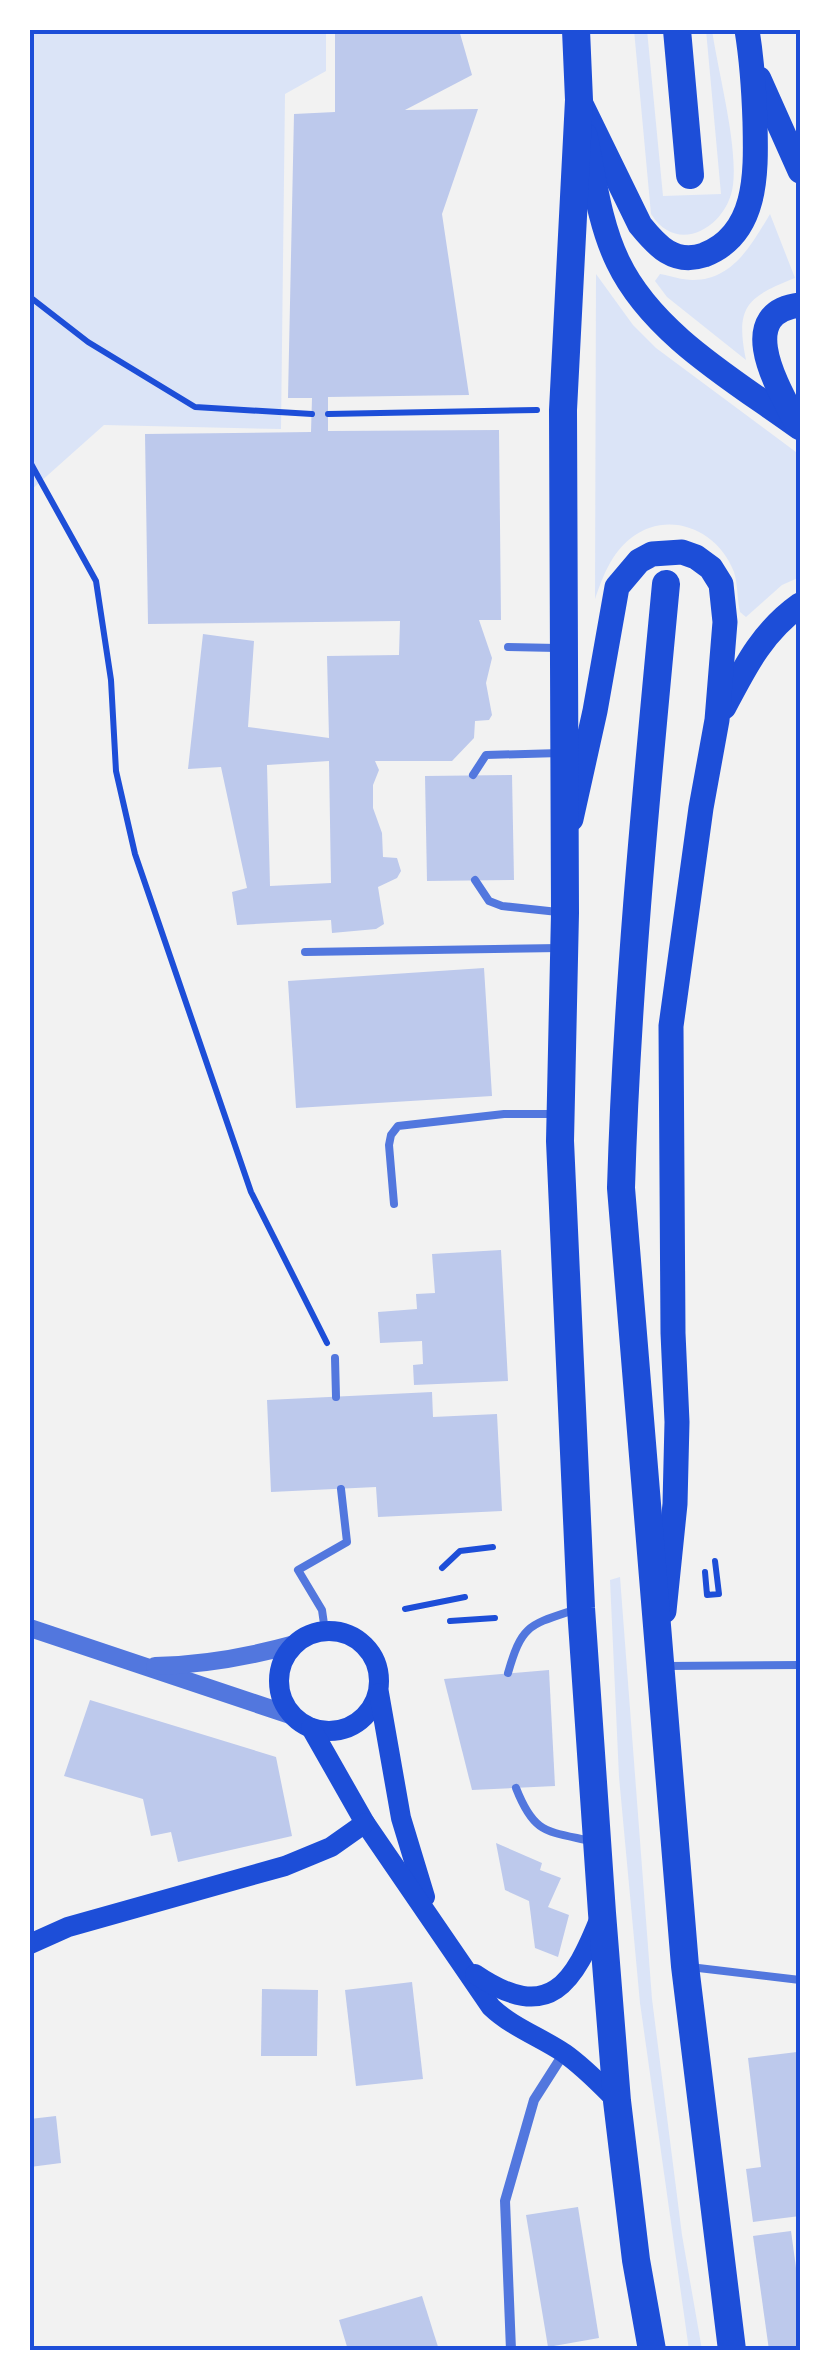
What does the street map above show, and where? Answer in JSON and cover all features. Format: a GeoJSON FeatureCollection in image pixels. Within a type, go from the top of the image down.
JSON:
{"type":"FeatureCollection","features":[{"type":"Feature","properties":{"kind":"highway"},"geometry":{"type":"LineString","coordinates":[[576,30],[578,100],[563,410],[565,913],[561,1114],[581,1608],[602,1913],[617,2101],[636,2260],[652,2350]]}},
{"type":"Feature","properties":{"kind":"highway"},"geometry":{"type":"LineString","coordinates":[[677,30],[690,175]]}},
{"type":"Feature","properties":{"kind":"highway"},"geometry":{"type":"LineString","coordinates":[[666,584],[624,1070],[622,1188],[685,1966],[732,2350]]}},
{"type":"Feature","properties":{"kind":"main road"},"geometry":{"type":"LineString","coordinates":[[578,100],[640,225],[665,253],[694,258],[719,247],[734,232],[753,197],[753,63],[747,30]]}},
{"type":"Feature","properties":{"kind":"main road"},"geometry":{"type":"LineString","coordinates":[[753,63],[800,170]]}},
{"type":"Feature","properties":{"kind":"main road"},"geometry":{"type":"LineString","coordinates":[[578,100],[608,238],[628,280],[658,317],[697,352],[799,427]]}},
{"type":"Feature","properties":{"kind":"main road"},"geometry":{"type":"LineString","coordinates":[[799,427],[768,367],[765,351],[770,321],[779,310],[800,305]]}},
{"type":"Feature","properties":{"kind":"main road"},"geometry":{"type":"LineString","coordinates":[[565,843],[595,711],[614,597],[628,572],[652,554],[682,552],[696,558],[711,568],[720,584],[725,612],[717,720],[671,1026],[676,1504],[661,1656]]}},
{"type":"Feature","properties":{"kind":"main road"},"geometry":{"type":"LineString","coordinates":[[717,720],[768,631],[800,605]]}},
{"type":"Feature","properties":{"kind":"main road"},"geometry":{"type":"LineString","coordinates":[[432,1918],[401,1818],[379,1692],[380,1676],[368,1648],[356,1637],[325,1631],[309,1634],[295,1644],[280,1672],[279,1688],[366,1823],[491,2006],[503,2018],[564,2053],[617,2101]]}},
{"type":"Feature","properties":{"kind":"main road"},"geometry":{"type":"LineString","coordinates":[[302,1722],[328,1731],[345,1729],[372,1708],[379,1692]]}},
{"type":"Feature","properties":{"kind":"main road"},"geometry":{"type":"LineString","coordinates":[[30,1944],[68,1927],[298,1862],[330,1848],[366,1823]]}},
{"type":"Feature","properties":{"kind":"main road"},"geometry":{"type":"LineString","coordinates":[[466,1967],[498,1990],[516,1996],[546,1994],[571,1978],[584,1958],[602,1913]]}},
{"type":"Feature","properties":{"kind":"street"},"geometry":{"type":"LineString","coordinates":[[30,1628],[302,1722]]}},
{"type":"Feature","properties":{"kind":"street"},"geometry":{"type":"LineString","coordinates":[[140,1666],[199,1665],[246,1658],[295,1644]]}},
{"type":"Feature","properties":{"kind":"street"},"geometry":{"type":"LineString","coordinates":[[511,2350],[504,2200],[534,2100],[564,2053]]}},
{"type":"Feature","properties":{"kind":"lane"},"geometry":{"type":"LineString","coordinates":[[508,647],[562,648]]}},
{"type":"Feature","properties":{"kind":"lane"},"geometry":{"type":"LineString","coordinates":[[474,775],[486,756],[564,753]]}},
{"type":"Feature","properties":{"kind":"lane"},"geometry":{"type":"LineString","coordinates":[[475,880],[489,901],[502,906],[565,913]]}},
{"type":"Feature","properties":{"kind":"lane"},"geometry":{"type":"LineString","coordinates":[[305,952],[564,948]]}},
{"type":"Feature","properties":{"kind":"lane"},"geometry":{"type":"LineString","coordinates":[[394,1204],[389,1144],[390,1135],[398,1126],[504,1114],[561,1114]]}},
{"type":"Feature","properties":{"kind":"lane"},"geometry":{"type":"LineString","coordinates":[[335,1358],[336,1397]]}},
{"type":"Feature","properties":{"kind":"lane"},"geometry":{"type":"LineString","coordinates":[[325,1631],[322,1610],[298,1570],[347,1542],[341,1489]]}},
{"type":"Feature","properties":{"kind":"lane"},"geometry":{"type":"LineString","coordinates":[[508,1674],[518,1639],[539,1621],[581,1608]]}},
{"type":"Feature","properties":{"kind":"lane"},"geometry":{"type":"LineString","coordinates":[[661,1656],[800,1665]]}},
{"type":"Feature","properties":{"kind":"lane"},"geometry":{"type":"LineString","coordinates":[[516,1788],[527,1816],[546,1831],[597,1843]]}},
{"type":"Feature","properties":{"kind":"lane"},"geometry":{"type":"LineString","coordinates":[[685,1966],[800,1980]]}},
{"type":"Feature","properties":{"kind":"path"},"geometry":{"type":"LineString","coordinates":[[30,298],[88,342],[195,407],[312,414]]}},
{"type":"Feature","properties":{"kind":"path"},"geometry":{"type":"LineString","coordinates":[[328,414],[563,410]]}},
{"type":"Feature","properties":{"kind":"path"},"geometry":{"type":"LineString","coordinates":[[30,462],[96,581],[112,680],[116,771],[134,854],[251,1192],[335,1358]]}},
{"type":"Feature","properties":{"kind":"path"},"geometry":{"type":"LineString","coordinates":[[442,1568],[460,1551],[493,1547]]}},
{"type":"Feature","properties":{"kind":"path"},"geometry":{"type":"LineString","coordinates":[[704,1572],[707,1596],[719,1594],[714,1561]]}},
{"type":"Feature","properties":{"kind":"path"},"geometry":{"type":"LineString","coordinates":[[405,1610],[465,1597]]}},
{"type":"Feature","properties":{"kind":"path"},"geometry":{"type":"LineString","coordinates":[[450,1621],[495,1618]]}},
{"type":"Feature","properties":{"kind":"shaded area"},"geometry":{"type":"Polygon","coordinates":[[[40,30],[326,30],[326,71],[285,94],[281,429],[104,425],[30,491],[30,36],[40,30]]]}},
{"type":"Feature","properties":{"kind":"shaded area"},"geometry":{"type":"Polygon","coordinates":[[[634,30],[647,30],[663,196],[721,194],[706,30],[712,30],[730,129],[733,185],[722,213],[712,224],[687,235],[662,227],[651,214],[634,30]]]}},
{"type":"Feature","properties":{"kind":"shaded area"},"geometry":{"type":"Polygon","coordinates":[[[770,214],[795,278],[766,291],[748,306],[742,327],[746,360],[667,297],[655,281],[660,274],[693,280],[719,274],[740,258],[770,214]]]}},
{"type":"Feature","properties":{"kind":"shaded area"},"geometry":{"type":"Polygon","coordinates":[[[596,274],[633,325],[656,348],[800,455],[800,577],[782,585],[746,617],[740,612],[734,572],[727,557],[704,535],[676,525],[646,529],[624,544],[608,566],[595,599],[596,274]]]}},
{"type":"Feature","properties":{"kind":"shaded area"},"geometry":{"type":"Polygon","coordinates":[[[620,1577],[652,1999],[682,2235],[702,2350],[689,2350],[640,2003],[619,1777],[610,1580],[620,1577]]]}},
{"type":"Feature","properties":{"kind":"building"},"geometry":{"type":"Polygon","coordinates":[[[335,30],[459,30],[472,75],[405,110],[478,109],[442,214],[469,395],[328,397],[328,431],[499,430],[501,620],[479,620],[492,658],[486,683],[492,715],[489,720],[475,721],[474,738],[452,761],[375,761],[379,770],[373,785],[373,808],[382,833],[383,857],[397,858],[401,871],[397,878],[378,887],[384,924],[376,929],[332,933],[331,920],[237,925],[232,892],[247,888],[221,767],[188,769],[203,634],[254,641],[248,727],[329,738],[327,656],[399,655],[400,621],[148,624],[145,434],[311,432],[312,398],[288,398],[294,114],[335,112],[335,30]],[[329,761],[267,765],[270,886],[331,883],[329,761]]]}},
{"type":"Feature","properties":{"kind":"building"},"geometry":{"type":"Polygon","coordinates":[[[512,775],[514,880],[427,881],[425,776],[512,775]]]}},
{"type":"Feature","properties":{"kind":"building"},"geometry":{"type":"Polygon","coordinates":[[[484,968],[492,1096],[296,1108],[288,981],[484,968]]]}},
{"type":"Feature","properties":{"kind":"building"},"geometry":{"type":"Polygon","coordinates":[[[501,1250],[508,1381],[414,1385],[413,1365],[423,1364],[422,1341],[380,1343],[378,1312],[417,1309],[416,1294],[435,1293],[432,1254],[501,1250]]]}},
{"type":"Feature","properties":{"kind":"building"},"geometry":{"type":"Polygon","coordinates":[[[432,1392],[433,1417],[497,1414],[502,1511],[378,1517],[376,1487],[271,1492],[267,1400],[432,1392]]]}},
{"type":"Feature","properties":{"kind":"building"},"geometry":{"type":"Polygon","coordinates":[[[549,1670],[555,1786],[472,1790],[444,1679],[549,1670]]]}},
{"type":"Feature","properties":{"kind":"building"},"geometry":{"type":"Polygon","coordinates":[[[90,1700],[276,1757],[292,1836],[178,1862],[171,1832],[151,1836],[143,1799],[64,1776],[90,1700]]]}},
{"type":"Feature","properties":{"kind":"building"},"geometry":{"type":"Polygon","coordinates":[[[496,1843],[542,1863],[540,1870],[561,1878],[548,1907],[569,1915],[558,1957],[535,1948],[529,1901],[505,1890],[496,1843]]]}},
{"type":"Feature","properties":{"kind":"building"},"geometry":{"type":"Polygon","coordinates":[[[412,1982],[423,2079],[356,2086],[345,1990],[412,1982]]]}},
{"type":"Feature","properties":{"kind":"building"},"geometry":{"type":"Polygon","coordinates":[[[262,1989],[318,1990],[317,2056],[261,2056],[262,1989]]]}},
{"type":"Feature","properties":{"kind":"building"},"geometry":{"type":"Polygon","coordinates":[[[797,2052],[800,2216],[753,2222],[746,2169],[761,2167],[748,2058],[797,2052]]]}},
{"type":"Feature","properties":{"kind":"building"},"geometry":{"type":"Polygon","coordinates":[[[56,2116],[61,2163],[30,2167],[30,2119],[56,2116]]]}},
{"type":"Feature","properties":{"kind":"building"},"geometry":{"type":"Polygon","coordinates":[[[578,2207],[599,2338],[548,2347],[526,2215],[578,2207]]]}},
{"type":"Feature","properties":{"kind":"building"},"geometry":{"type":"Polygon","coordinates":[[[791,2231],[800,2297],[800,2350],[769,2350],[753,2236],[791,2231]]]}},
{"type":"Feature","properties":{"kind":"building"},"geometry":{"type":"Polygon","coordinates":[[[422,2296],[439,2350],[348,2350],[339,2320],[422,2296]]]}}]}
